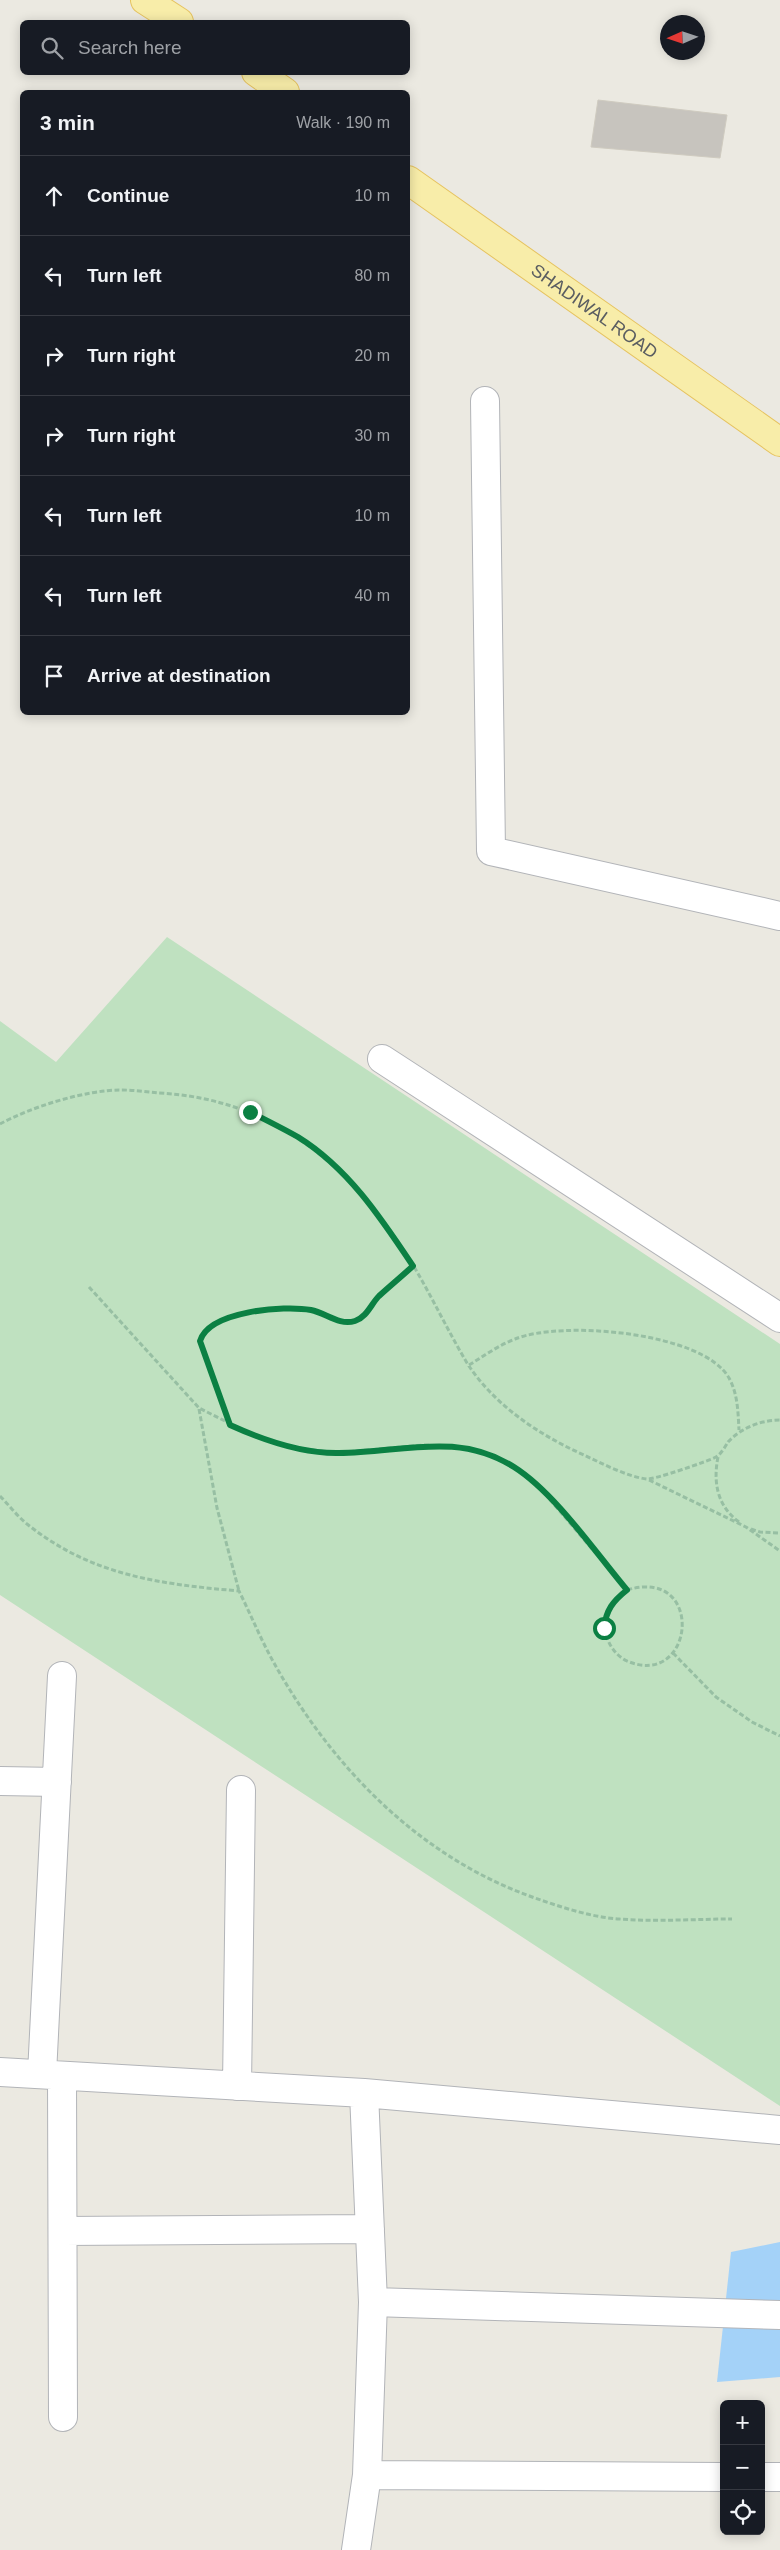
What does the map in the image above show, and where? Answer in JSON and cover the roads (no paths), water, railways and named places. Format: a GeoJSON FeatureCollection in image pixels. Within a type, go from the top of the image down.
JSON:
{"type":"FeatureCollection","features":[{"type":"Feature","properties":{"kind":"main road"},"geometry":{"type":"LineString","coordinates":[[145,0],[176,20]]}},
{"type":"Feature","properties":{"kind":"main road"},"geometry":{"type":"LineString","coordinates":[[260,75],[282,90]]}},
{"type":"Feature","properties":{"kind":"main road","name":"SHADIWAL ROAD"},"geometry":{"type":"LineString","coordinates":[[410,181],[780,442]]}},
{"type":"Feature","properties":{"kind":"street"},"geometry":{"type":"LineString","coordinates":[[485,401],[491,851],[780,916]]}},
{"type":"Feature","properties":{"kind":"street"},"geometry":{"type":"LineString","coordinates":[[382,1059],[780,1318]]}},
{"type":"Feature","properties":{"kind":"street"},"geometry":{"type":"LineString","coordinates":[[62,1676],[57,1782],[52,2075],[63,2231],[63,2417]]}},
{"type":"Feature","properties":{"kind":"street"},"geometry":{"type":"LineString","coordinates":[[0,1781],[57,1782]]}},
{"type":"Feature","properties":{"kind":"street"},"geometry":{"type":"LineString","coordinates":[[238,2086],[241,1790]]}},
{"type":"Feature","properties":{"kind":"street"},"geometry":{"type":"LineString","coordinates":[[0,2072],[364,2093],[780,2130]]}},
{"type":"Feature","properties":{"kind":"street"},"geometry":{"type":"LineString","coordinates":[[356,2550],[367,2475],[373,2302],[364,2093]]}},
{"type":"Feature","properties":{"kind":"street"},"geometry":{"type":"LineString","coordinates":[[63,2231],[370,2228]]}},
{"type":"Feature","properties":{"kind":"street"},"geometry":{"type":"LineString","coordinates":[[373,2302],[780,2315]]}},
{"type":"Feature","properties":{"kind":"street"},"geometry":{"type":"LineString","coordinates":[[367,2475],[720,2477]]}},
{"type":"Feature","properties":{"kind":"street"},"geometry":{"type":"LineString","coordinates":[[765,2477],[780,2477]]}},
{"type":"Feature","properties":{"kind":"water"},"geometry":{"type":"Polygon","coordinates":[[[780,2242],[780,2377],[717,2382],[731,2252],[780,2242]]]}}]}
